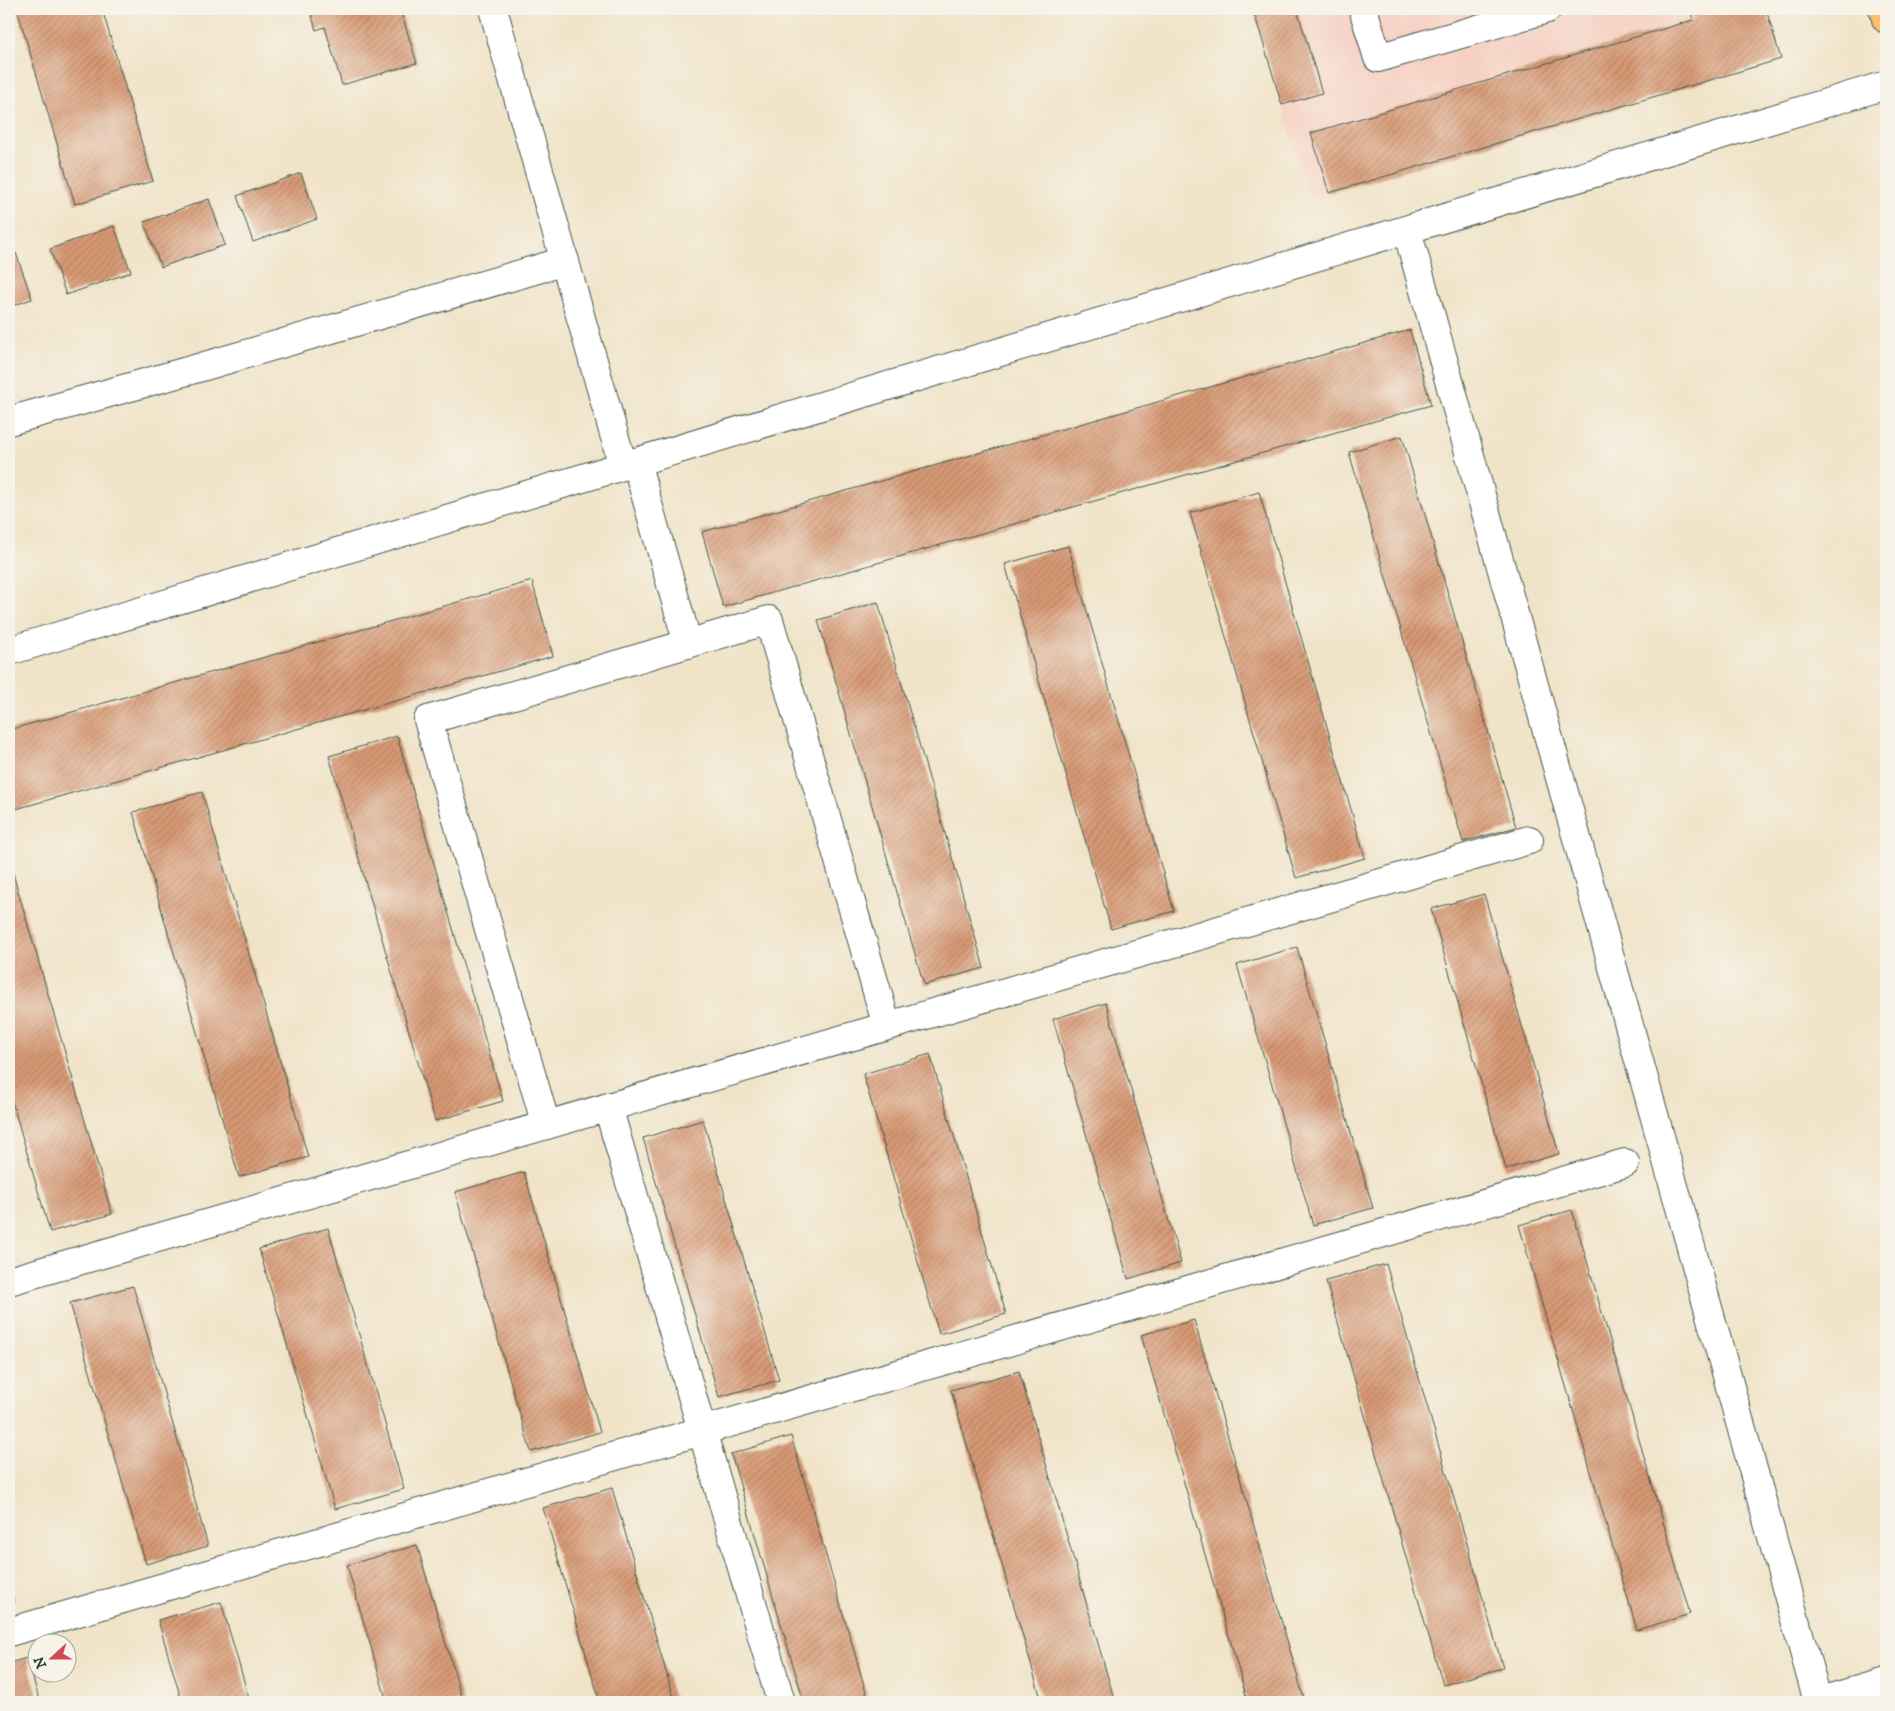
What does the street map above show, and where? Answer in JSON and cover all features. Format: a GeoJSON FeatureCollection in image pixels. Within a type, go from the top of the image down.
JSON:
{"type":"FeatureCollection","features":[{"type":"Feature","properties":{"kind":"main road"},"geometry":{"type":"LineString","coordinates":[[1883,9],[1886,19]]}},
{"type":"Feature","properties":{"kind":"street"},"geometry":{"type":"LineString","coordinates":[[493,9],[565,261],[688,644]]}},
{"type":"Feature","properties":{"kind":"street"},"geometry":{"type":"LineString","coordinates":[[1363,9],[1378,58],[1547,9]]}},
{"type":"Feature","properties":{"kind":"street"},"geometry":{"type":"LineString","coordinates":[[9,651],[1886,85]]}},
{"type":"Feature","properties":{"kind":"street"},"geometry":{"type":"LineString","coordinates":[[1406,230],[1818,1702],[1886,1682]]}},
{"type":"Feature","properties":{"kind":"street"},"geometry":{"type":"LineString","coordinates":[[9,421],[565,261]]}},
{"type":"Feature","properties":{"kind":"street"},"geometry":{"type":"LineString","coordinates":[[546,1125],[428,720],[769,620],[887,1026]]}},
{"type":"Feature","properties":{"kind":"street"},"geometry":{"type":"LineString","coordinates":[[9,1281],[1529,840]]}},
{"type":"Feature","properties":{"kind":"street"},"geometry":{"type":"LineString","coordinates":[[608,1107],[781,1702]]}},
{"type":"Feature","properties":{"kind":"street"},"geometry":{"type":"LineString","coordinates":[[9,1632],[1625,1163]]}},
{"type":"Feature","properties":{"kind":"shaded area"},"geometry":{"type":"Polygon","coordinates":[[[1253,9],[1766,9],[1781,59],[1310,199],[1253,9]]]}},
{"type":"Feature","properties":{"kind":"building"},"geometry":{"type":"Polygon","coordinates":[[[17,9],[102,9],[153,181],[75,204],[17,9]]]}},
{"type":"Feature","properties":{"kind":"building"},"geometry":{"type":"Polygon","coordinates":[[[310,9],[400,9],[417,63],[342,85],[325,27],[316,30],[310,9]]]}},
{"type":"Feature","properties":{"kind":"building"},"geometry":{"type":"Polygon","coordinates":[[[1253,9],[1297,9],[1322,93],[1282,105],[1253,9]]]}},
{"type":"Feature","properties":{"kind":"building"},"geometry":{"type":"Polygon","coordinates":[[[1690,9],[1766,9],[1781,59],[1329,193],[1311,133],[1693,20],[1690,9]]]}},
{"type":"Feature","properties":{"kind":"building"},"geometry":{"type":"Polygon","coordinates":[[[301,173],[317,219],[253,242],[237,196],[301,173]]]}},
{"type":"Feature","properties":{"kind":"building"},"geometry":{"type":"Polygon","coordinates":[[[209,199],[225,245],[161,267],[144,222],[209,199]]]}},
{"type":"Feature","properties":{"kind":"building"},"geometry":{"type":"Polygon","coordinates":[[[114,226],[131,272],[66,295],[50,249],[114,226]]]}},
{"type":"Feature","properties":{"kind":"building"},"geometry":{"type":"Polygon","coordinates":[[[16,253],[32,299],[9,307],[9,255],[16,253]]]}},
{"type":"Feature","properties":{"kind":"building"},"geometry":{"type":"Polygon","coordinates":[[[1410,330],[1431,405],[723,607],[702,532],[1410,330]]]}},
{"type":"Feature","properties":{"kind":"building"},"geometry":{"type":"Polygon","coordinates":[[[1402,436],[1516,827],[1463,842],[1349,452],[1402,436]]]}},
{"type":"Feature","properties":{"kind":"building"},"geometry":{"type":"Polygon","coordinates":[[[1259,492],[1365,858],[1296,878],[1190,513],[1259,492]]]}},
{"type":"Feature","properties":{"kind":"building"},"geometry":{"type":"Polygon","coordinates":[[[1068,546],[1174,911],[1111,929],[1005,564],[1068,546]]]}},
{"type":"Feature","properties":{"kind":"building"},"geometry":{"type":"Polygon","coordinates":[[[532,581],[553,656],[9,811],[9,730],[532,581]]]}},
{"type":"Feature","properties":{"kind":"building"},"geometry":{"type":"Polygon","coordinates":[[[878,602],[984,968],[924,985],[818,620],[878,602]]]}},
{"type":"Feature","properties":{"kind":"building"},"geometry":{"type":"Polygon","coordinates":[[[397,736],[503,1101],[435,1121],[329,756],[397,736]]]}},
{"type":"Feature","properties":{"kind":"building"},"geometry":{"type":"Polygon","coordinates":[[[202,792],[308,1157],[239,1177],[133,812],[202,792]]]}},
{"type":"Feature","properties":{"kind":"building"},"geometry":{"type":"Polygon","coordinates":[[[9,860],[112,1214],[50,1232],[9,1091],[9,860]]]}},
{"type":"Feature","properties":{"kind":"building"},"geometry":{"type":"Polygon","coordinates":[[[1484,894],[1559,1154],[1506,1169],[1431,909],[1484,894]]]}},
{"type":"Feature","properties":{"kind":"building"},"geometry":{"type":"Polygon","coordinates":[[[1297,947],[1373,1208],[1313,1225],[1237,965],[1297,947]]]}},
{"type":"Feature","properties":{"kind":"building"},"geometry":{"type":"Polygon","coordinates":[[[1106,1003],[1181,1263],[1128,1279],[1053,1019],[1106,1003]]]}},
{"type":"Feature","properties":{"kind":"building"},"geometry":{"type":"Polygon","coordinates":[[[930,1054],[1006,1314],[939,1334],[863,1074],[930,1054]]]}},
{"type":"Feature","properties":{"kind":"building"},"geometry":{"type":"Polygon","coordinates":[[[703,1120],[779,1380],[719,1397],[643,1138],[703,1120]]]}},
{"type":"Feature","properties":{"kind":"building"},"geometry":{"type":"Polygon","coordinates":[[[524,1172],[600,1432],[531,1452],[455,1192],[524,1172]]]}},
{"type":"Feature","properties":{"kind":"building"},"geometry":{"type":"Polygon","coordinates":[[[1572,1210],[1690,1614],[1637,1630],[1519,1225],[1572,1210]]]}},
{"type":"Feature","properties":{"kind":"building"},"geometry":{"type":"Polygon","coordinates":[[[328,1228],[404,1489],[335,1509],[259,1249],[328,1228]]]}},
{"type":"Feature","properties":{"kind":"building"},"geometry":{"type":"Polygon","coordinates":[[[1386,1264],[1503,1668],[1443,1685],[1326,1281],[1386,1264]]]}},
{"type":"Feature","properties":{"kind":"building"},"geometry":{"type":"Polygon","coordinates":[[[133,1286],[208,1546],[146,1564],[70,1303],[133,1286]]]}},
{"type":"Feature","properties":{"kind":"building"},"geometry":{"type":"Polygon","coordinates":[[[1194,1320],[1305,1702],[1248,1702],[1141,1335],[1194,1320]]]}},
{"type":"Feature","properties":{"kind":"building"},"geometry":{"type":"Polygon","coordinates":[[[1019,1371],[1115,1702],[1042,1702],[951,1390],[1019,1371]]]}},
{"type":"Feature","properties":{"kind":"building"},"geometry":{"type":"Polygon","coordinates":[[[791,1436],[869,1702],[804,1702],[731,1454],[791,1436]]]}},
{"type":"Feature","properties":{"kind":"building"},"geometry":{"type":"Polygon","coordinates":[[[612,1488],[675,1702],[600,1702],[543,1508],[612,1488]]]}},
{"type":"Feature","properties":{"kind":"building"},"geometry":{"type":"Polygon","coordinates":[[[417,1545],[463,1702],[387,1702],[347,1565],[417,1545]]]}},
{"type":"Feature","properties":{"kind":"building"},"geometry":{"type":"Polygon","coordinates":[[[9,1584],[14,1602],[9,1603],[9,1584]]]}},
{"type":"Feature","properties":{"kind":"building"},"geometry":{"type":"Polygon","coordinates":[[[221,1602],[250,1702],[182,1702],[158,1620],[221,1602]]]}},
{"type":"Feature","properties":{"kind":"building"},"geometry":{"type":"Polygon","coordinates":[[[27,1658],[28,1684],[35,1684],[40,1702],[9,1702],[9,1663],[27,1658]]]}}]}
